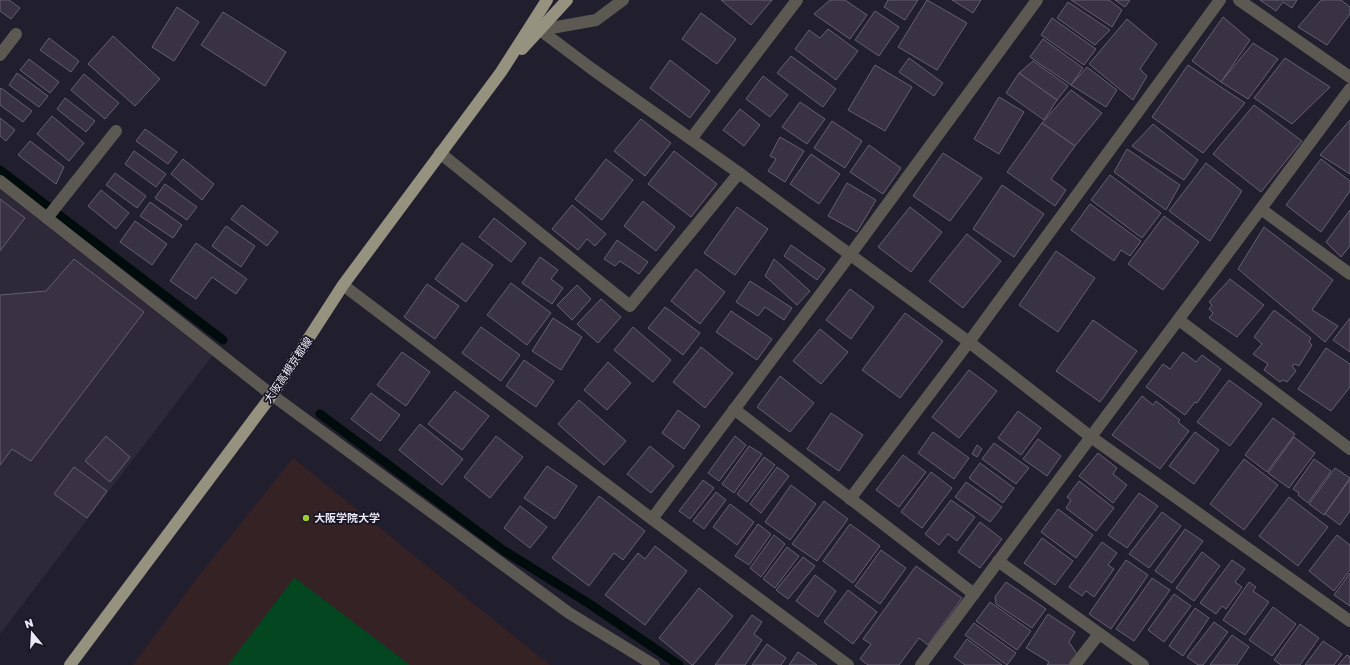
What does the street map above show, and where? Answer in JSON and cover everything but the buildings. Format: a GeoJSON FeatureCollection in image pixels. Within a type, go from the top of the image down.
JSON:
{"type":"FeatureCollection","features":[{"type":"Feature","properties":{"kind":"main road","name":"大阪高槻京都線"},"geometry":{"type":"LineString","coordinates":[[70,665],[272,395],[343,285],[501,72],[547,0]]}},
{"type":"Feature","properties":{"kind":"main road","name":"大阪高槻京都線"},"geometry":{"type":"LineString","coordinates":[[501,72],[567,0]]}},
{"type":"Feature","properties":{"kind":"street"},"geometry":{"type":"LineString","coordinates":[[540,30],[596,20],[622,0]]}},
{"type":"Feature","properties":{"kind":"street"},"geometry":{"type":"LineString","coordinates":[[691,139],[797,0]]}},
{"type":"Feature","properties":{"kind":"street"},"geometry":{"type":"LineString","coordinates":[[652,519],[850,255],[1037,0]]}},
{"type":"Feature","properties":{"kind":"street"},"geometry":{"type":"LineString","coordinates":[[850,499],[969,342],[1220,0]]}},
{"type":"Feature","properties":{"kind":"street"},"geometry":{"type":"LineString","coordinates":[[1239,0],[1350,77]]}},
{"type":"Feature","properties":{"kind":"street"},"geometry":{"type":"LineString","coordinates":[[540,30],[739,173],[969,342],[1091,436],[1350,621]]}},
{"type":"Feature","properties":{"kind":"street"},"geometry":{"type":"LineString","coordinates":[[0,55],[16,34]]}},
{"type":"Feature","properties":{"kind":"street"},"geometry":{"type":"LineString","coordinates":[[921,665],[1350,89]]}},
{"type":"Feature","properties":{"kind":"street"},"geometry":{"type":"LineString","coordinates":[[52,212],[116,131]]}},
{"type":"Feature","properties":{"kind":"street"},"geometry":{"type":"LineString","coordinates":[[440,153],[630,306],[739,173]]}},
{"type":"Feature","properties":{"kind":"street"},"geometry":{"type":"LineString","coordinates":[[0,181],[52,212],[272,395],[569,613],[654,665]]}},
{"type":"Feature","properties":{"kind":"street"},"geometry":{"type":"LineString","coordinates":[[1261,209],[1350,274]]}},
{"type":"Feature","properties":{"kind":"street"},"geometry":{"type":"LineString","coordinates":[[343,285],[848,665]]}},
{"type":"Feature","properties":{"kind":"street"},"geometry":{"type":"LineString","coordinates":[[1178,320],[1350,449]]}},
{"type":"Feature","properties":{"kind":"street"},"geometry":{"type":"LineString","coordinates":[[734,409],[974,594]]}},
{"type":"Feature","properties":{"kind":"street"},"geometry":{"type":"LineString","coordinates":[[998,561],[1143,665]]}},
{"type":"Feature","properties":{"kind":"street"},"geometry":{"type":"LineString","coordinates":[[1075,665],[1099,634]]}},
{"type":"Feature","properties":{"kind":"shaded area"},"geometry":{"type":"Polygon","coordinates":[[[0,189],[212,356],[0,634],[0,189]]]}},
{"type":"Feature","properties":{"kind":"shaded area","name":"大阪学院大学"},"geometry":{"type":"Polygon","coordinates":[[[293,458],[550,665],[133,665],[197,578],[293,458]]]}},
{"type":"Feature","properties":{"kind":"green space"},"geometry":{"type":"Polygon","coordinates":[[[295,578],[410,665],[228,665],[295,578]]]}},
{"type":"Feature","properties":{"kind":"waterway"},"geometry":{"type":"LineString","coordinates":[[0,170],[223,340]]}},
{"type":"Feature","properties":{"kind":"waterway"},"geometry":{"type":"LineString","coordinates":[[320,414],[503,550],[588,603],[679,665]]}},
{"type":"Feature","properties":{"kind":"place","name":"大阪学院大学"},"geometry":{"type":"Point","coordinates":[306,518]}}]}
